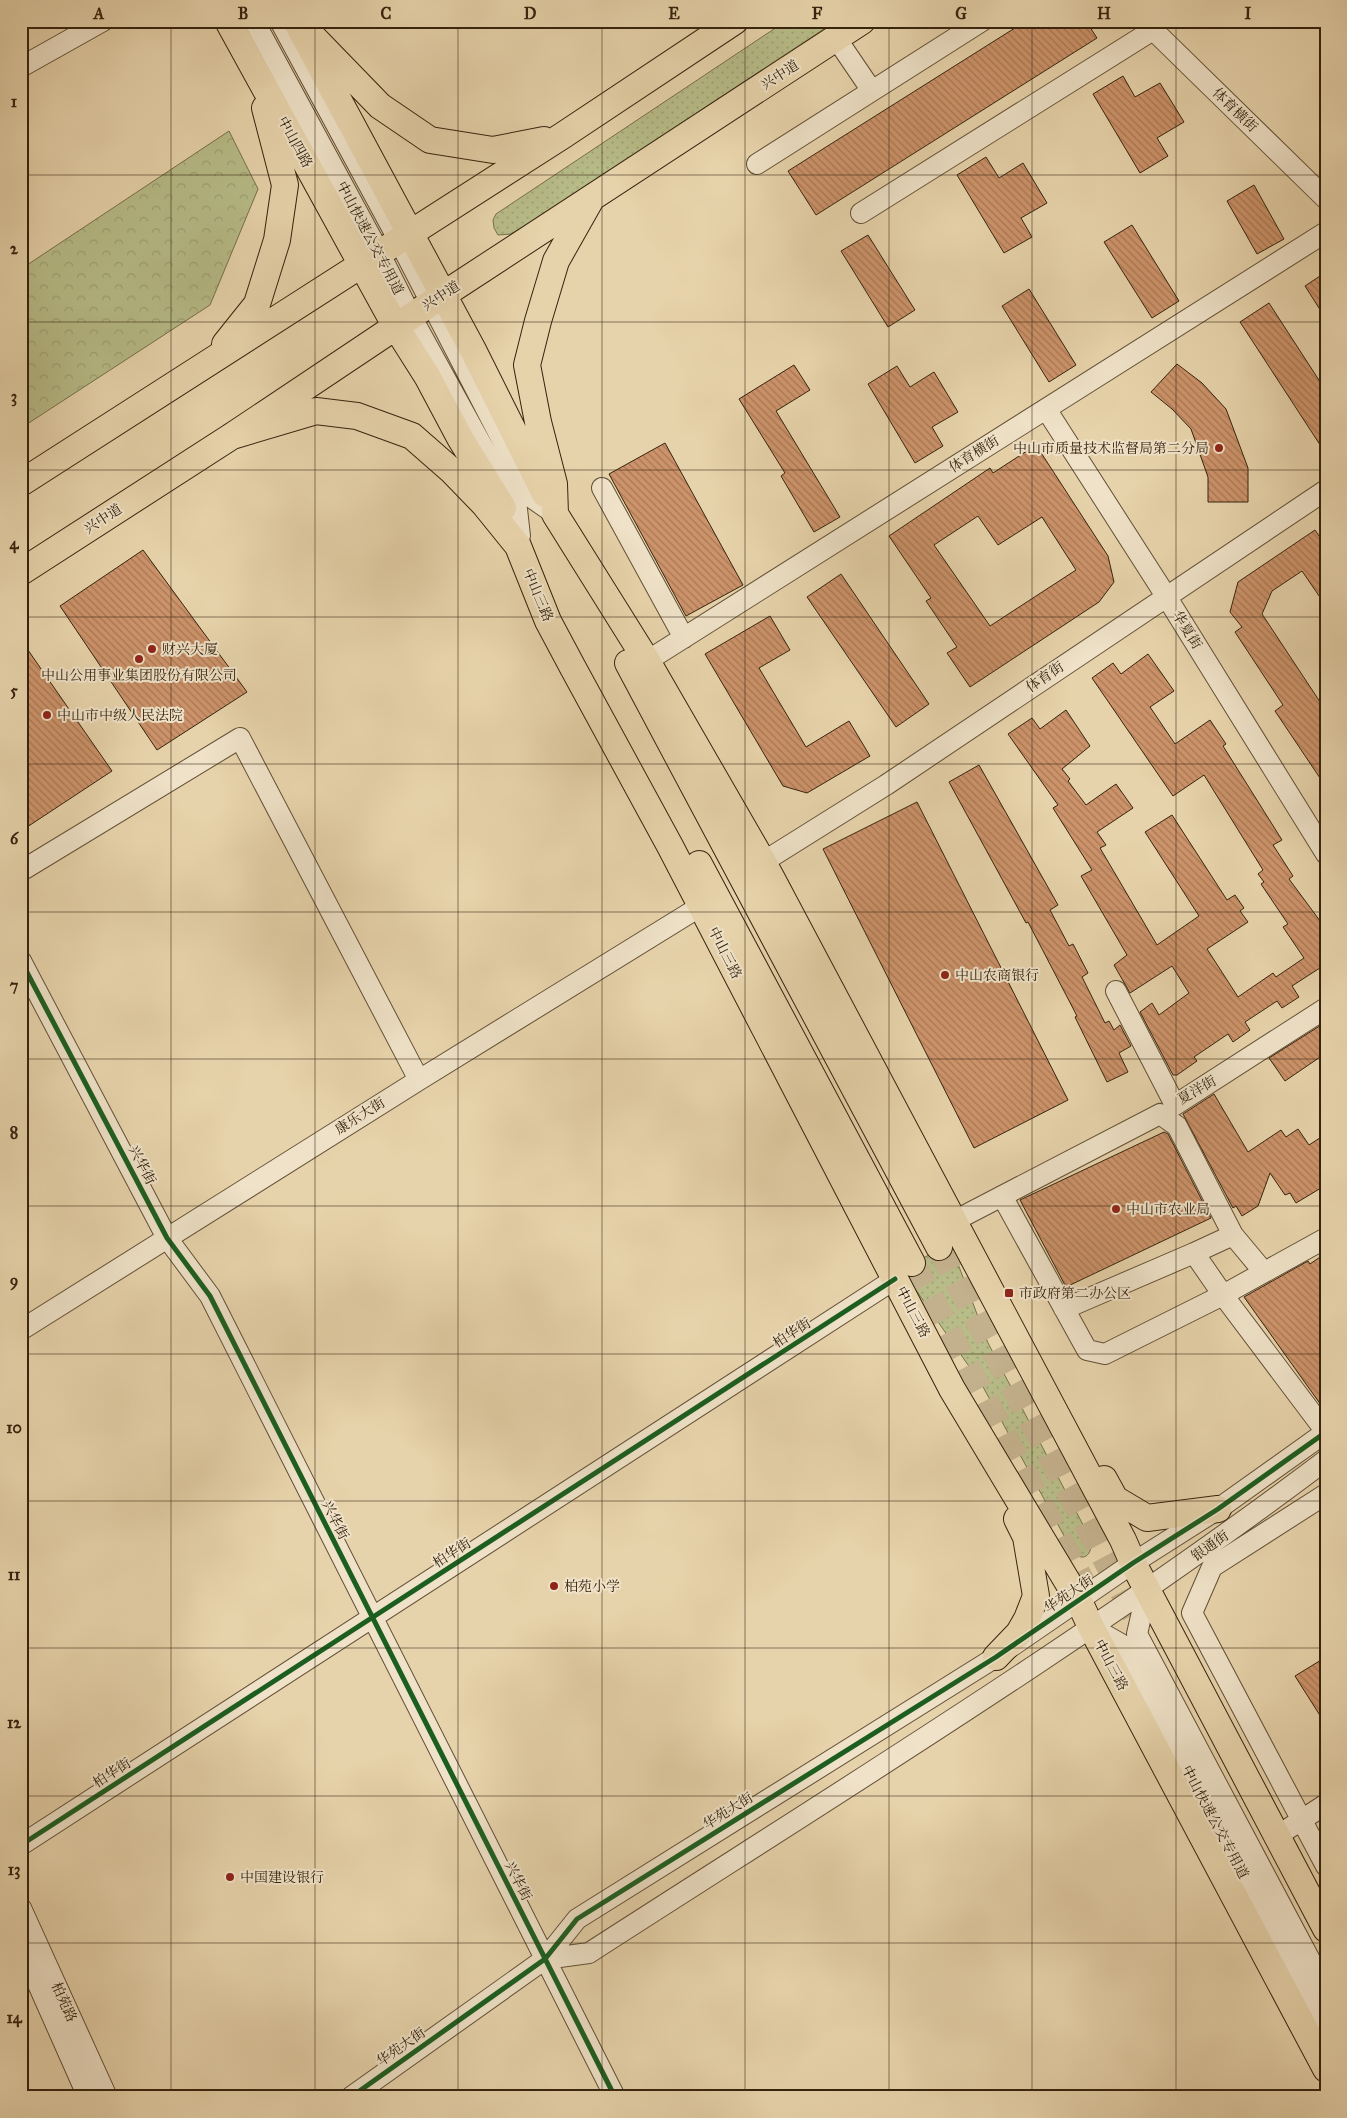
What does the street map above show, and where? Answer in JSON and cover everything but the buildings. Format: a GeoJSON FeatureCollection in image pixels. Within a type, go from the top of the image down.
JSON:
{"type":"FeatureCollection","features":[{"type":"Feature","properties":{"kind":"main road","name":"中山四路"},"geometry":{"type":"LineString","coordinates":[[228,21],[256,71],[387,246]]}},
{"type":"Feature","properties":{"kind":"main road"},"geometry":{"type":"LineString","coordinates":[[297,21],[387,246],[420,310]]}},
{"type":"Feature","properties":{"kind":"main road"},"geometry":{"type":"LineString","coordinates":[[297,21],[380,106],[430,140],[493,150],[562,136]]}},
{"type":"Feature","properties":{"kind":"main road"},"geometry":{"type":"LineString","coordinates":[[21,483],[387,246],[562,136],[735,21]]}},
{"type":"Feature","properties":{"kind":"main road","name":"兴中道"},"geometry":{"type":"LineString","coordinates":[[21,572],[232,436],[420,310],[862,21]]}},
{"type":"Feature","properties":{"kind":"main road"},"geometry":{"type":"LineString","coordinates":[[212,360],[257,304],[278,240],[285,186],[256,71]]}},
{"type":"Feature","properties":{"kind":"main road"},"geometry":{"type":"LineString","coordinates":[[555,514],[554,484],[538,422],[527,365],[556,260],[591,199]]}},
{"type":"Feature","properties":{"kind":"main road","name":"中山三路"},"geometry":{"type":"LineString","coordinates":[[387,246],[420,310],[555,514],[647,661],[763,862],[1123,1540],[1132,1563],[1326,1929]]}},
{"type":"Feature","properties":{"kind":"main road","name":"中山三路"},"geometry":{"type":"LineString","coordinates":[[420,310],[427,376],[725,913],[903,1271],[952,1389],[1079,1601],[1091,1627],[1326,2069]]}},
{"type":"Feature","properties":{"kind":"main road"},"geometry":{"type":"LineString","coordinates":[[232,436],[316,410],[357,416],[412,436],[452,471],[519,541]]}},
{"type":"Feature","properties":{"kind":"main road","name":"中山三路"},"geometry":{"type":"LineString","coordinates":[[555,514],[611,631],[939,1247]]}},
{"type":"Feature","properties":{"kind":"main road","name":"中山三路"},"geometry":{"type":"LineString","coordinates":[[519,541],[552,628],[701,906],[903,1271]]}},
{"type":"Feature","properties":{"kind":"main road"},"geometry":{"type":"LineString","coordinates":[[1023,1351],[1072,1417],[1115,1499],[1147,1518],[1218,1508]]}},
{"type":"Feature","properties":{"kind":"main road"},"geometry":{"type":"LineString","coordinates":[[952,1389],[1026,1537],[1036,1596],[1027,1620],[996,1657]]}},
{"type":"Feature","properties":{"kind":"street"},"geometry":{"type":"LineString","coordinates":[[21,67],[103,21]]}},
{"type":"Feature","properties":{"kind":"street","name":"中山快速公交专用道"},"geometry":{"type":"LineString","coordinates":[[254,21],[387,246]]}},
{"type":"Feature","properties":{"kind":"street","name":"中山快速公交专用道"},"geometry":{"type":"LineString","coordinates":[[280,21],[387,246]]}},
{"type":"Feature","properties":{"kind":"street"},"geometry":{"type":"LineString","coordinates":[[757,164],[982,21]]}},
{"type":"Feature","properties":{"kind":"street"},"geometry":{"type":"LineString","coordinates":[[861,213],[1148,26]]}},
{"type":"Feature","properties":{"kind":"street","name":"体育横街"},"geometry":{"type":"LineString","coordinates":[[1148,26],[1326,200]]}},
{"type":"Feature","properties":{"kind":"street"},"geometry":{"type":"LineString","coordinates":[[836,38],[872,91]]}},
{"type":"Feature","properties":{"kind":"street","name":"体育横街"},"geometry":{"type":"LineString","coordinates":[[647,661],[1326,232]]}},
{"type":"Feature","properties":{"kind":"street","name":"华夏街"},"geometry":{"type":"LineString","coordinates":[[1046,409],[1166,596],[1326,854]]}},
{"type":"Feature","properties":{"kind":"street"},"geometry":{"type":"LineString","coordinates":[[602,488],[684,638]]}},
{"type":"Feature","properties":{"kind":"street","name":"体育街"},"geometry":{"type":"LineString","coordinates":[[763,862],[886,785],[1326,490]]}},
{"type":"Feature","properties":{"kind":"street"},"geometry":{"type":"LineString","coordinates":[[21,871],[240,738],[419,1080]]}},
{"type":"Feature","properties":{"kind":"street","name":"康乐大街"},"geometry":{"type":"LineString","coordinates":[[21,1330],[419,1080],[701,906]]}},
{"type":"Feature","properties":{"kind":"street","name":"兴华街"},"geometry":{"type":"LineString","coordinates":[[21,961],[167,1238],[210,1296],[615,2097]]}},
{"type":"Feature","properties":{"kind":"street","name":"夏洋街"},"geometry":{"type":"LineString","coordinates":[[1116,991],[1175,1105],[1326,1008]]}},
{"type":"Feature","properties":{"kind":"street"},"geometry":{"type":"LineString","coordinates":[[954,1221],[1160,1114],[1176,1126],[1233,1235],[1263,1271]]}},
{"type":"Feature","properties":{"kind":"street"},"geometry":{"type":"LineString","coordinates":[[1002,1196],[1087,1350],[1104,1354],[1223,1294],[1326,1238]]}},
{"type":"Feature","properties":{"kind":"street"},"geometry":{"type":"LineString","coordinates":[[1064,1309],[1233,1235]]}},
{"type":"Feature","properties":{"kind":"street"},"geometry":{"type":"LineString","coordinates":[[1194,1253],[1326,1432]]}},
{"type":"Feature","properties":{"kind":"street","name":"柏华街"},"geometry":{"type":"LineString","coordinates":[[21,1845],[373,1618],[903,1271]]}},
{"type":"Feature","properties":{"kind":"street","name":"华苑大街"},"geometry":{"type":"LineString","coordinates":[[351,2097],[545,1959],[577,1919],[996,1657],[1132,1563],[1218,1508],[1326,1432]]}},
{"type":"Feature","properties":{"kind":"street","name":"银通街"},"geometry":{"type":"LineString","coordinates":[[1091,1627],[1241,1524],[1326,1460]]}},
{"type":"Feature","properties":{"kind":"street"},"geometry":{"type":"LineString","coordinates":[[1326,1494],[1212,1567],[1192,1613],[1326,1866]]}},
{"type":"Feature","properties":{"kind":"street","name":"中山快速公交专用道"},"geometry":{"type":"LineString","coordinates":[[1147,1590],[1137,1634],[1326,1990]]}},
{"type":"Feature","properties":{"kind":"street","name":"中山快速公交专用道"},"geometry":{"type":"LineString","coordinates":[[1091,1627],[1122,1644],[1326,2032]]}},
{"type":"Feature","properties":{"kind":"street","name":"华苑大街"},"geometry":{"type":"LineString","coordinates":[[545,1959],[589,1953],[1091,1627]]}},
{"type":"Feature","properties":{"kind":"street"},"geometry":{"type":"LineString","coordinates":[[1277,1836],[1326,1804]]}},
{"type":"Feature","properties":{"kind":"street","name":"柏苑路"},"geometry":{"type":"LineString","coordinates":[[21,1908],[107,2097]]}},
{"type":"Feature","properties":{"kind":"street","name":"柏苑路"},"geometry":{"type":"LineString","coordinates":[[21,1946],[88,2097]]}},
{"type":"Feature","properties":{"kind":"green space"},"geometry":{"type":"Polygon","coordinates":[[[786,21],[836,21],[536,219],[511,234],[498,235],[494,228],[493,220],[496,214],[786,21]]]}},
{"type":"Feature","properties":{"kind":"green space"},"geometry":{"type":"Polygon","coordinates":[[[229,131],[258,189],[210,305],[21,428],[21,269],[229,131]]]}},
{"type":"Feature","properties":{"kind":"green space"},"geometry":{"type":"Polygon","coordinates":[[[950,1243],[988,1343],[1092,1542],[1089,1553],[1085,1557],[1074,1554],[982,1385],[902,1270],[950,1243]]]}},
{"type":"Feature","properties":{"kind":"tunnel"},"geometry":{"type":"LineString","coordinates":[[939,1247],[1140,1624]]}},
{"type":"Feature","properties":{"kind":"tunnel"},"geometry":{"type":"LineString","coordinates":[[912,1263],[1089,1595]]}},
{"type":"Feature","properties":{"kind":"cycle path"},"geometry":{"type":"LineString","coordinates":[[21,961],[167,1238],[210,1296],[615,2097]]}},
{"type":"Feature","properties":{"kind":"cycle path"},"geometry":{"type":"LineString","coordinates":[[21,1845],[895,1279]]}},
{"type":"Feature","properties":{"kind":"cycle path"},"geometry":{"type":"LineString","coordinates":[[351,2097],[545,1959],[577,1919],[996,1657],[1133,1563],[1218,1509],[1326,1432]]}},
{"type":"Feature","properties":{"kind":"place","name":"中山市质量技术监督局第二分局"},"geometry":{"type":"Point","coordinates":[1219,448]}},
{"type":"Feature","properties":{"kind":"place","name":"财兴大厦"},"geometry":{"type":"Point","coordinates":[152,649]}},
{"type":"Feature","properties":{"kind":"place","name":"中山公用事业集团股份有限公司"},"geometry":{"type":"Point","coordinates":[139,659]}},
{"type":"Feature","properties":{"kind":"place","name":"中山市中级人民法院"},"geometry":{"type":"Point","coordinates":[47,715]}},
{"type":"Feature","properties":{"kind":"place","name":"中山农商银行"},"geometry":{"type":"Point","coordinates":[945,975]}},
{"type":"Feature","properties":{"kind":"place","name":"中山市农业局"},"geometry":{"type":"Point","coordinates":[1116,1209]}},
{"type":"Feature","properties":{"kind":"place","name":"市政府第二办公区"},"geometry":{"type":"Point","coordinates":[1009,1293]}},
{"type":"Feature","properties":{"kind":"place","name":"柏苑小学"},"geometry":{"type":"Point","coordinates":[554,1586]}},
{"type":"Feature","properties":{"kind":"place","name":"中国建设银行"},"geometry":{"type":"Point","coordinates":[230,1877]}}]}
